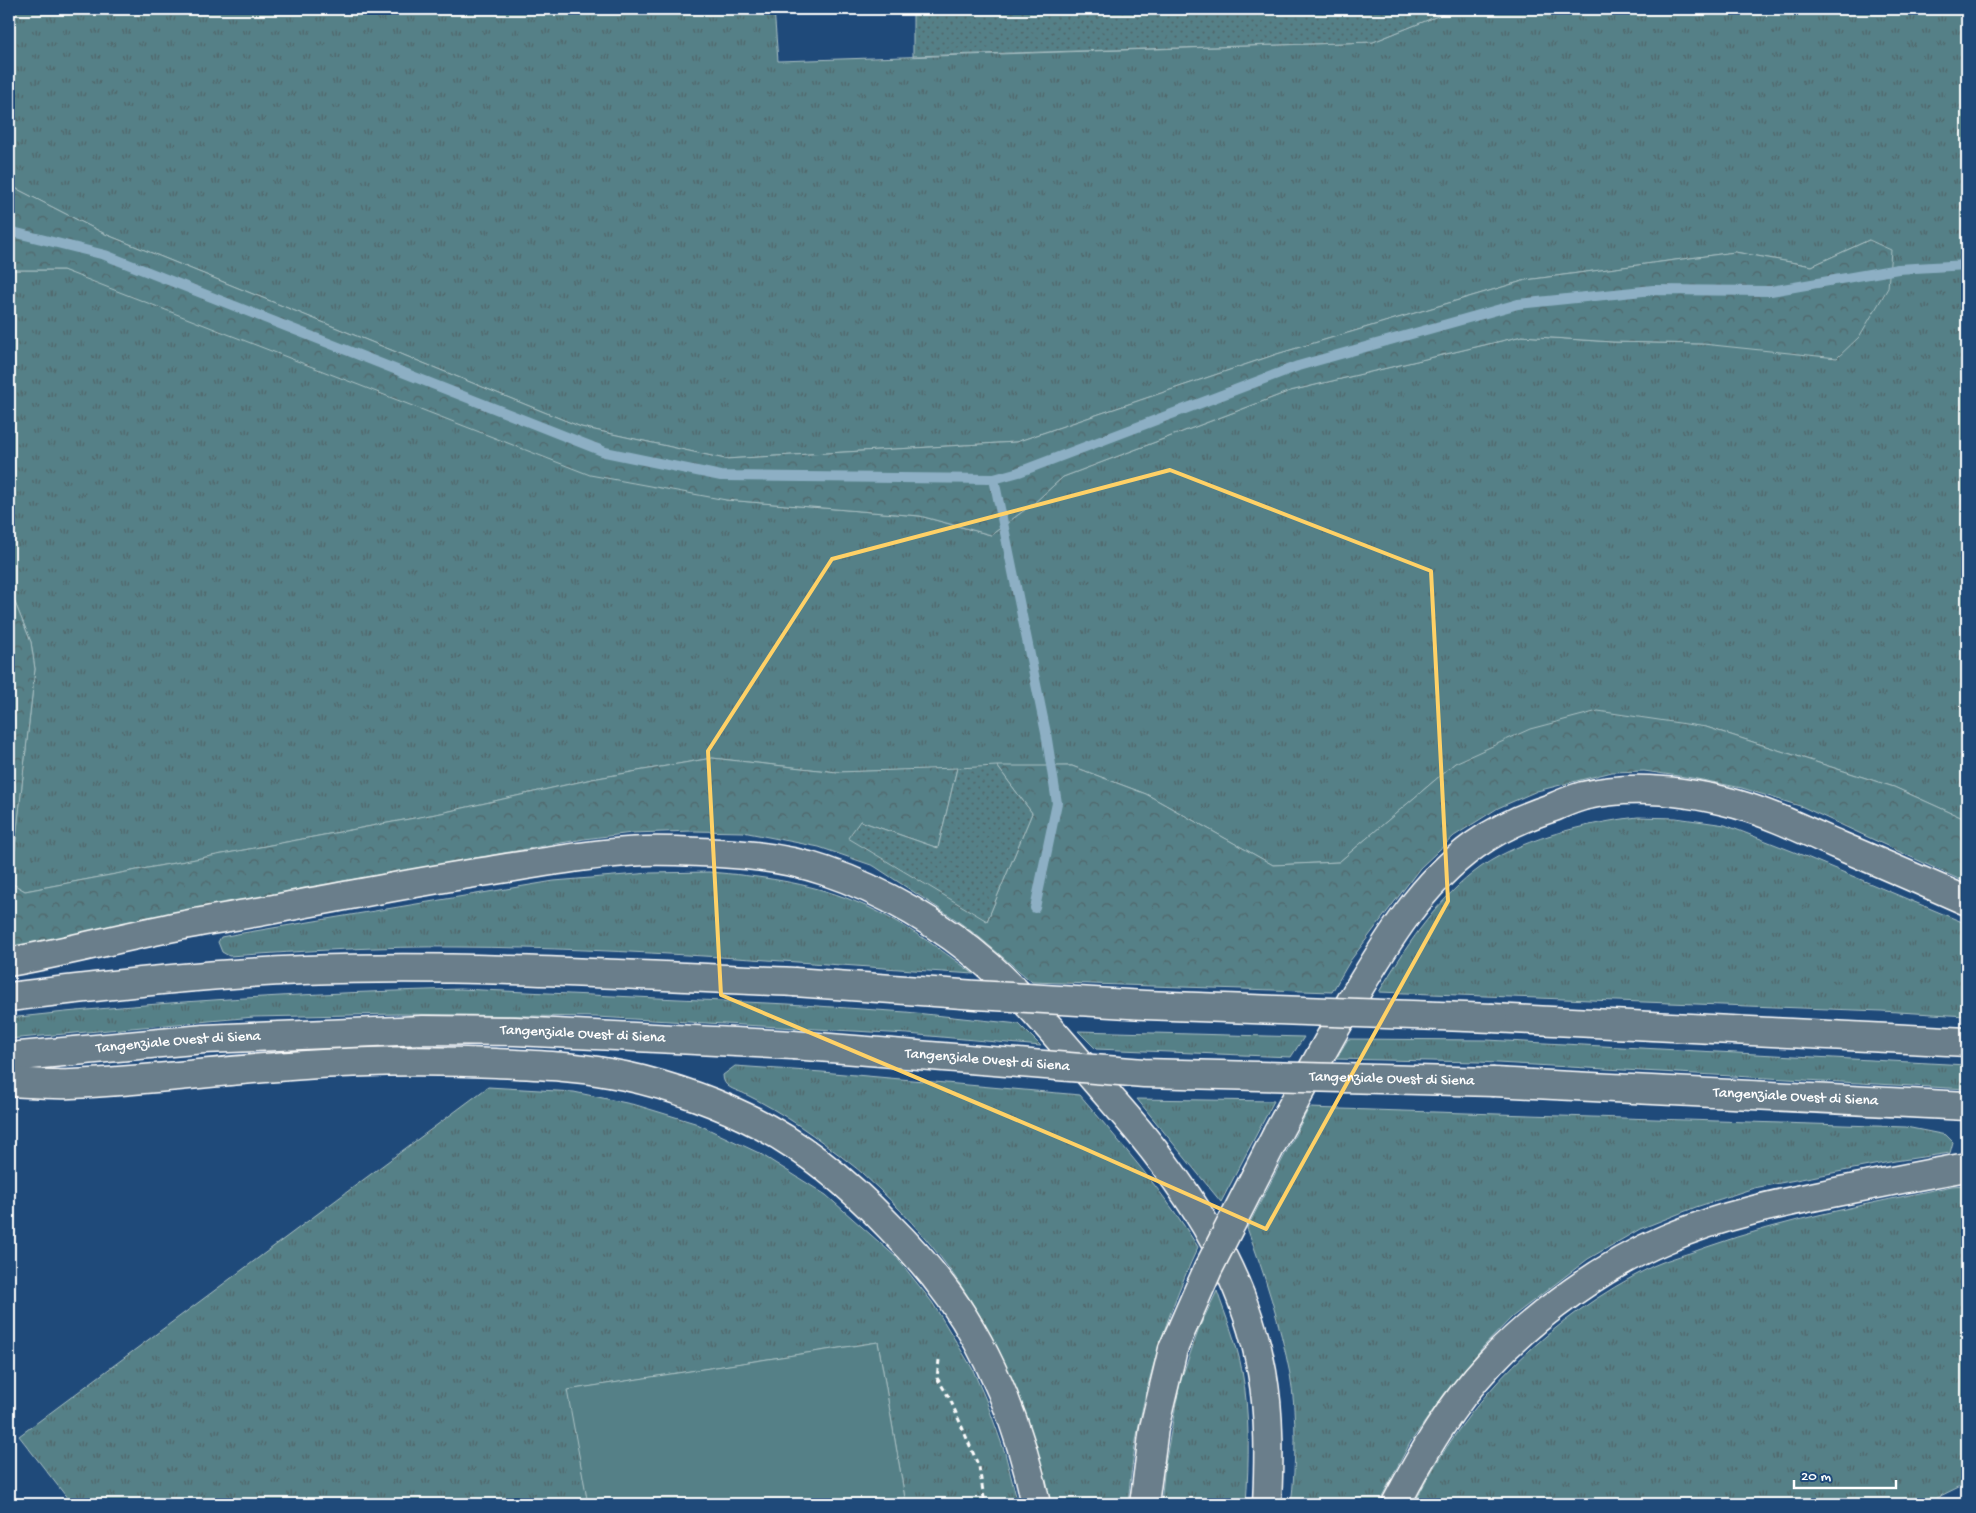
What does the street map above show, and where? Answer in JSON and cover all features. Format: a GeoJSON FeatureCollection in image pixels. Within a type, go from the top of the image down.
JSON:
{"type":"FeatureCollection","features":[{"type":"Feature","properties":{"kind":"highway"},"geometry":{"type":"LineString","coordinates":[[1144,1504],[1154,1428],[1173,1349],[1208,1268],[1315,1063],[1374,962],[1404,918],[1431,885],[1455,861],[1475,845],[1522,818],[1583,796],[1613,792],[1668,791],[1736,804],[1792,824],[1967,901]]}},
{"type":"Feature","properties":{"kind":"highway"},"geometry":{"type":"LineString","coordinates":[[9,962],[179,926],[421,881],[555,861],[642,851],[670,850],[752,855],[823,870],[863,886],[909,910],[951,937],[989,966],[1011,987],[1122,1112],[1202,1218],[1228,1265],[1241,1296],[1254,1334],[1262,1369],[1268,1435],[1267,1504]]}},
{"type":"Feature","properties":{"kind":"highway"},"geometry":{"type":"LineString","coordinates":[[9,997],[112,984],[234,974],[366,969],[480,969],[794,982],[1135,1004],[1493,1018],[1967,1042]]}},
{"type":"Feature","properties":{"kind":"highway","name":"Tangenziale Ovest di Siena"},"geometry":{"type":"LineString","coordinates":[[9,1058],[204,1039],[423,1030],[515,1031],[792,1045],[1144,1072],[1494,1082],[1967,1106]]}},
{"type":"Feature","properties":{"kind":"highway"},"geometry":{"type":"LineString","coordinates":[[9,1082],[70,1084],[289,1066],[408,1060],[579,1069],[632,1078],[712,1103],[745,1117],[777,1134],[810,1156],[870,1206],[935,1276],[970,1330],[997,1382],[1016,1431],[1036,1504]]}},
{"type":"Feature","properties":{"kind":"highway"},"geometry":{"type":"LineString","coordinates":[[1396,1504],[1417,1463],[1450,1413],[1490,1363],[1526,1329],[1562,1301],[1635,1253],[1700,1226],[1765,1206],[1967,1167]]}},
{"type":"Feature","properties":{"kind":"path"},"geometry":{"type":"LineString","coordinates":[[939,1360],[936,1378],[950,1399],[979,1467],[985,1504]]}},
{"type":"Feature","properties":{"kind":"highlighted area"},"geometry":{"type":"Polygon","coordinates":[[[1170,470],[1431,571],[1448,901],[1266,1229],[1083,1148],[721,995],[708,751],[832,559],[1170,470]]]}},
{"type":"Feature","properties":{"kind":"green space"},"geometry":{"type":"Polygon","coordinates":[[[9,9],[774,9],[778,61],[1373,42],[1455,9],[1967,9],[1967,820],[1894,787],[1706,727],[1455,763],[1339,862],[1273,865],[1146,794],[1072,766],[837,772],[712,758],[592,779],[441,813],[25,891],[11,883],[35,669],[31,642],[9,588],[9,270],[63,270],[726,500],[920,516],[991,535],[1034,503],[1063,477],[1290,391],[1522,336],[1613,342],[1703,344],[1869,240],[1812,266],[1735,252],[1526,280],[1277,354],[1016,442],[725,459],[581,427],[105,234],[17,189],[9,188],[9,9]]]}},
{"type":"Feature","properties":{"kind":"green space"},"geometry":{"type":"Polygon","coordinates":[[[913,9],[1455,9],[1373,42],[913,56],[913,9]]]}},
{"type":"Feature","properties":{"kind":"green space"},"geometry":{"type":"Polygon","coordinates":[[[9,188],[17,189],[105,234],[581,427],[725,459],[1016,442],[1277,354],[1526,280],[1735,252],[1812,266],[1869,240],[1891,250],[1888,288],[1859,337],[1837,358],[1703,344],[1613,342],[1522,336],[1290,391],[1063,477],[1034,503],[991,535],[920,516],[726,500],[590,475],[63,270],[9,270],[9,188]]]}},
{"type":"Feature","properties":{"kind":"green space"},"geometry":{"type":"Polygon","coordinates":[[[9,588],[31,642],[35,669],[11,883],[25,891],[441,813],[592,779],[712,758],[837,772],[957,768],[938,848],[860,821],[987,921],[1032,813],[997,766],[1072,766],[1146,794],[1273,865],[1339,862],[1455,763],[1530,729],[1598,711],[1706,727],[1894,787],[1967,820],[1967,883],[1803,807],[1742,788],[1692,778],[1644,771],[1612,772],[1537,791],[1498,808],[1454,836],[1420,868],[1350,961],[1332,992],[1032,982],[955,919],[874,866],[819,847],[743,832],[632,833],[584,839],[304,888],[9,948],[9,588]]]}},
{"type":"Feature","properties":{"kind":"green space"},"geometry":{"type":"Polygon","coordinates":[[[997,766],[1032,813],[987,921],[848,838],[860,821],[938,848],[957,768],[997,766]]]}},
{"type":"Feature","properties":{"kind":"green space"},"geometry":{"type":"Polygon","coordinates":[[[1638,817],[1676,818],[1725,825],[1967,924],[1967,1016],[1379,992],[1399,959],[1433,913],[1459,885],[1490,861],[1530,842],[1551,835],[1596,824],[1638,817]]]}},
{"type":"Feature","properties":{"kind":"green space"},"geometry":{"type":"Polygon","coordinates":[[[709,872],[782,881],[836,894],[870,908],[901,924],[974,974],[716,957],[522,948],[401,947],[229,956],[222,952],[218,942],[221,937],[237,934],[554,881],[650,873],[709,872]]]}},
{"type":"Feature","properties":{"kind":"green space"},"geometry":{"type":"Polygon","coordinates":[[[460,989],[788,1004],[906,1012],[1019,1024],[1041,1046],[908,1034],[596,1017],[397,1014],[254,1017],[9,1039],[9,1018],[234,999],[460,989]]]}},
{"type":"Feature","properties":{"kind":"green space"},"geometry":{"type":"Polygon","coordinates":[[[1078,1031],[1304,1037],[1291,1057],[1096,1049],[1078,1031]]]}},
{"type":"Feature","properties":{"kind":"green space"},"geometry":{"type":"Polygon","coordinates":[[[1348,1039],[1487,1040],[1967,1065],[1967,1089],[1479,1062],[1336,1059],[1348,1039]]]}},
{"type":"Feature","properties":{"kind":"green space"},"geometry":{"type":"Polygon","coordinates":[[[735,1066],[1080,1095],[1157,1188],[1198,1247],[1172,1309],[1151,1372],[1131,1471],[1128,1504],[1050,1504],[1032,1433],[1017,1391],[991,1335],[959,1282],[922,1234],[858,1170],[785,1117],[727,1085],[723,1075],[735,1066]]]}},
{"type":"Feature","properties":{"kind":"green space"},"geometry":{"type":"Polygon","coordinates":[[[488,1087],[574,1092],[636,1105],[695,1123],[759,1153],[826,1195],[897,1258],[932,1302],[972,1368],[986,1400],[1005,1453],[1018,1504],[906,1504],[878,1342],[568,1390],[588,1504],[72,1504],[19,1436],[488,1087]]]}},
{"type":"Feature","properties":{"kind":"green space"},"geometry":{"type":"Polygon","coordinates":[[[1137,1099],[1274,1101],[1221,1202],[1137,1099]]]}},
{"type":"Feature","properties":{"kind":"green space"},"geometry":{"type":"Polygon","coordinates":[[[1309,1108],[1906,1127],[1946,1135],[1953,1142],[1950,1153],[1895,1161],[1754,1188],[1696,1207],[1640,1229],[1588,1259],[1512,1317],[1483,1347],[1445,1393],[1410,1443],[1378,1504],[1291,1504],[1295,1439],[1294,1406],[1290,1374],[1272,1300],[1247,1228],[1309,1108]]]}},
{"type":"Feature","properties":{"kind":"green space"},"geometry":{"type":"Polygon","coordinates":[[[1967,1185],[1967,1483],[1924,1504],[1414,1504],[1435,1466],[1459,1430],[1485,1397],[1545,1337],[1615,1287],[1659,1263],[1767,1228],[1952,1186],[1967,1185]]]}},
{"type":"Feature","properties":{"kind":"green space"},"geometry":{"type":"Polygon","coordinates":[[[1217,1291],[1237,1350],[1245,1387],[1248,1438],[1246,1504],[1161,1504],[1165,1464],[1180,1382],[1200,1326],[1217,1291]]]}},
{"type":"Feature","properties":{"kind":"green space"},"geometry":{"type":"Polygon","coordinates":[[[878,1342],[906,1504],[588,1504],[567,1390],[878,1342]]]}},
{"type":"Feature","properties":{"kind":"waterway"},"geometry":{"type":"LineString","coordinates":[[9,231],[105,255],[605,452],[721,476],[994,479],[1019,472],[1298,366],[1518,304],[1653,290],[1771,291],[1898,269],[1967,265]]}},
{"type":"Feature","properties":{"kind":"waterway"},"geometry":{"type":"LineString","coordinates":[[994,479],[1046,733],[1057,803],[1035,908]]}}]}
